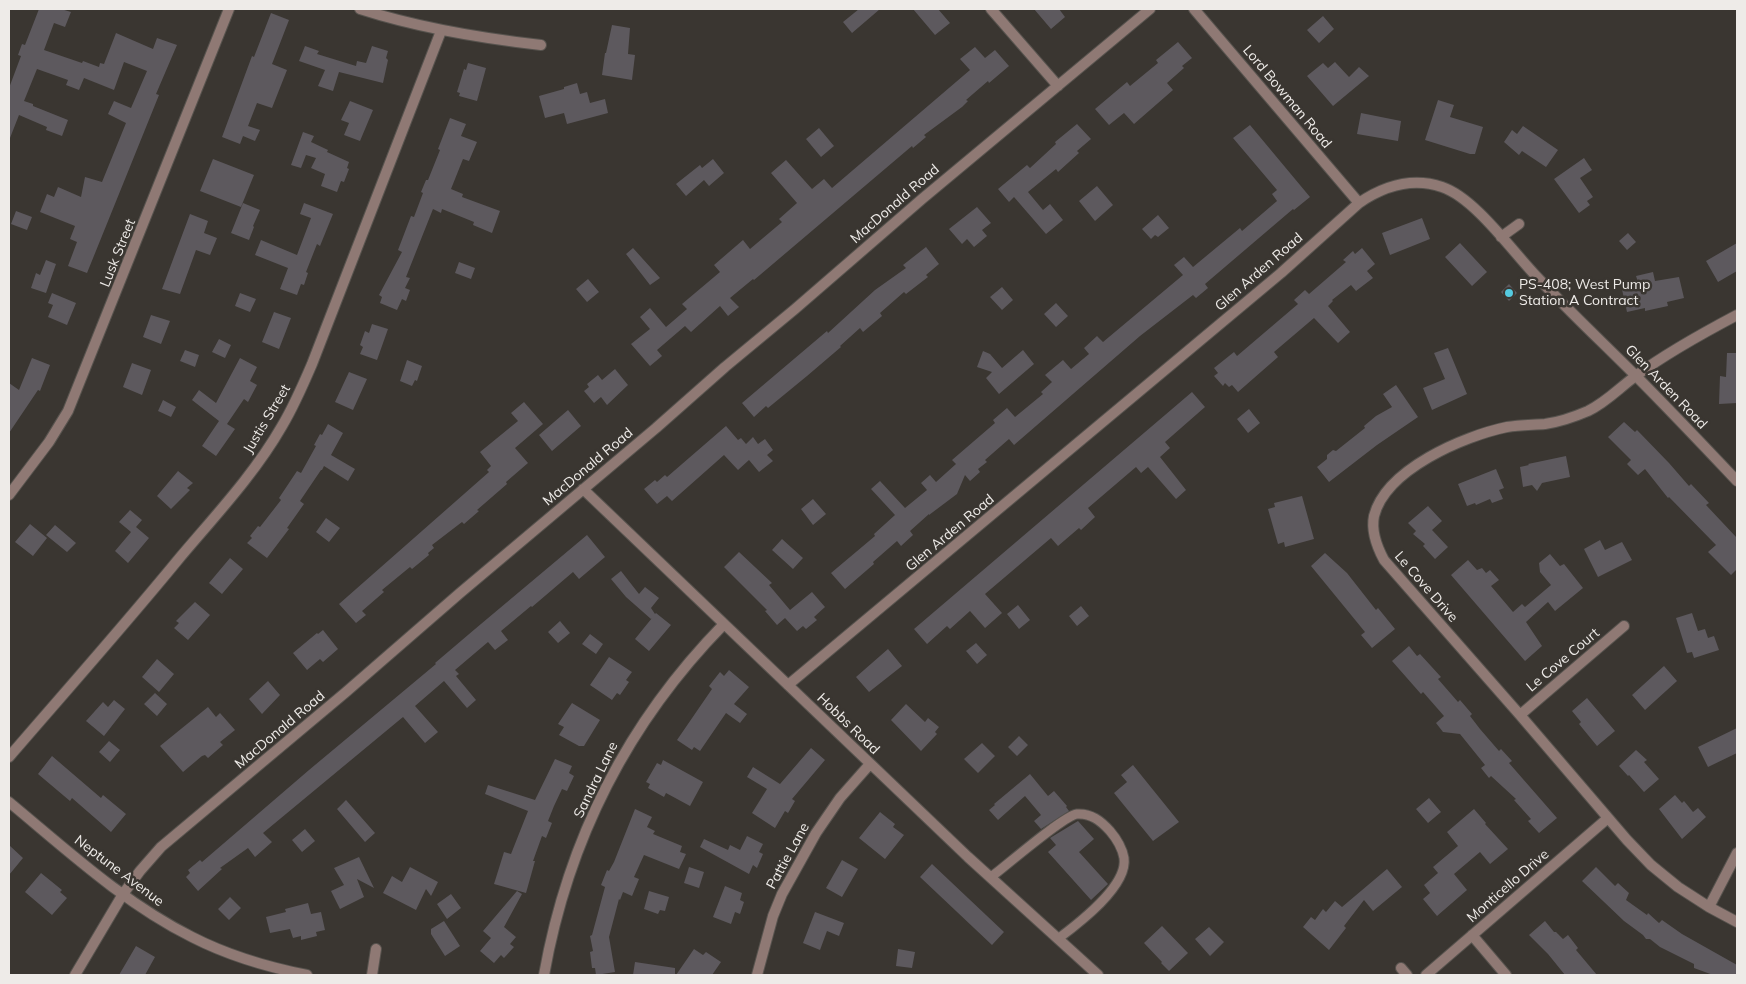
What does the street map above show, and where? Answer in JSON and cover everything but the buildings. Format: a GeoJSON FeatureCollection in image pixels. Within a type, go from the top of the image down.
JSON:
{"type":"FeatureCollection","features":[{"type":"Feature","properties":{"kind":"street","name":"Lusk Street"},"geometry":{"type":"LineString","coordinates":[[9,494],[49,442],[72,402],[229,9]]}},
{"type":"Feature","properties":{"kind":"street"},"geometry":{"type":"LineString","coordinates":[[360,9],[442,31],[541,45]]}},
{"type":"Feature","properties":{"kind":"street"},"geometry":{"type":"LineString","coordinates":[[991,9],[1058,86]]}},
{"type":"Feature","properties":{"kind":"street","name":"MacDonald Road"},"geometry":{"type":"LineString","coordinates":[[75,975],[123,894],[140,871],[173,836],[346,692],[725,367],[795,310],[922,199],[1150,9]]}},
{"type":"Feature","properties":{"kind":"street","name":"Lord Bowman Road"},"geometry":{"type":"LineString","coordinates":[[1194,9],[1359,202]]}},
{"type":"Feature","properties":{"kind":"street","name":"Justis Street"},"geometry":{"type":"LineString","coordinates":[[9,758],[126,624],[226,502],[260,459],[282,427],[312,364],[442,31]]}},
{"type":"Feature","properties":{"kind":"street","name":"Glen Arden Road"},"geometry":{"type":"LineString","coordinates":[[788,685],[1273,279],[1359,202],[1390,186],[1404,183],[1425,183],[1442,187],[1458,195],[1472,206],[1538,278],[1737,481]]}},
{"type":"Feature","properties":{"kind":"street"},"geometry":{"type":"LineString","coordinates":[[1501,237],[1519,224]]}},
{"type":"Feature","properties":{"kind":"street","name":"Le Cove Drive"},"geometry":{"type":"LineString","coordinates":[[1737,315],[1685,344],[1636,376],[1608,399],[1589,410],[1569,419],[1547,424],[1509,427],[1475,435],[1449,446],[1424,460],[1401,477],[1384,496],[1374,517],[1376,539],[1384,560],[1608,818],[1651,865],[1678,887],[1737,922]]}},
{"type":"Feature","properties":{"kind":"street","name":"Hobbs Road"},"geometry":{"type":"LineString","coordinates":[[583,489],[870,764],[1098,975]]}},
{"type":"Feature","properties":{"kind":"street","name":"Sandra Lane"},"geometry":{"type":"LineString","coordinates":[[544,975],[556,919],[572,870],[606,786],[632,738],[653,708],[680,671],[724,624]]}},
{"type":"Feature","properties":{"kind":"street","name":"Le Cove Court"},"geometry":{"type":"LineString","coordinates":[[1520,715],[1624,626]]}},
{"type":"Feature","properties":{"kind":"street","name":"Pattie Lane"},"geometry":{"type":"LineString","coordinates":[[757,975],[773,916],[782,894],[816,833],[840,798],[870,764]]}},
{"type":"Feature","properties":{"kind":"street","name":"Neptune Avenue"},"geometry":{"type":"LineString","coordinates":[[9,802],[123,894],[157,918],[193,938],[222,951],[269,967],[307,975]]}},
{"type":"Feature","properties":{"kind":"street","name":"Monticello Drive"},"geometry":{"type":"LineString","coordinates":[[1426,975],[1608,818]]}},
{"type":"Feature","properties":{"kind":"street"},"geometry":{"type":"LineString","coordinates":[[1709,907],[1737,853]]}},
{"type":"Feature","properties":{"kind":"street"},"geometry":{"type":"LineString","coordinates":[[1472,935],[1506,975]]}},
{"type":"Feature","properties":{"kind":"street"},"geometry":{"type":"LineString","coordinates":[[372,975],[376,949]]}},
{"type":"Feature","properties":{"kind":"lane"},"geometry":{"type":"LineString","coordinates":[[991,877],[1061,822],[1076,814],[1093,816],[1105,825],[1117,839],[1124,859],[1119,880],[1091,913],[1059,938]]}},
{"type":"Feature","properties":{"kind":"place","name":"PS-408; West Pump Station A Contract"},"geometry":{"type":"Point","coordinates":[1509,293]}}]}
